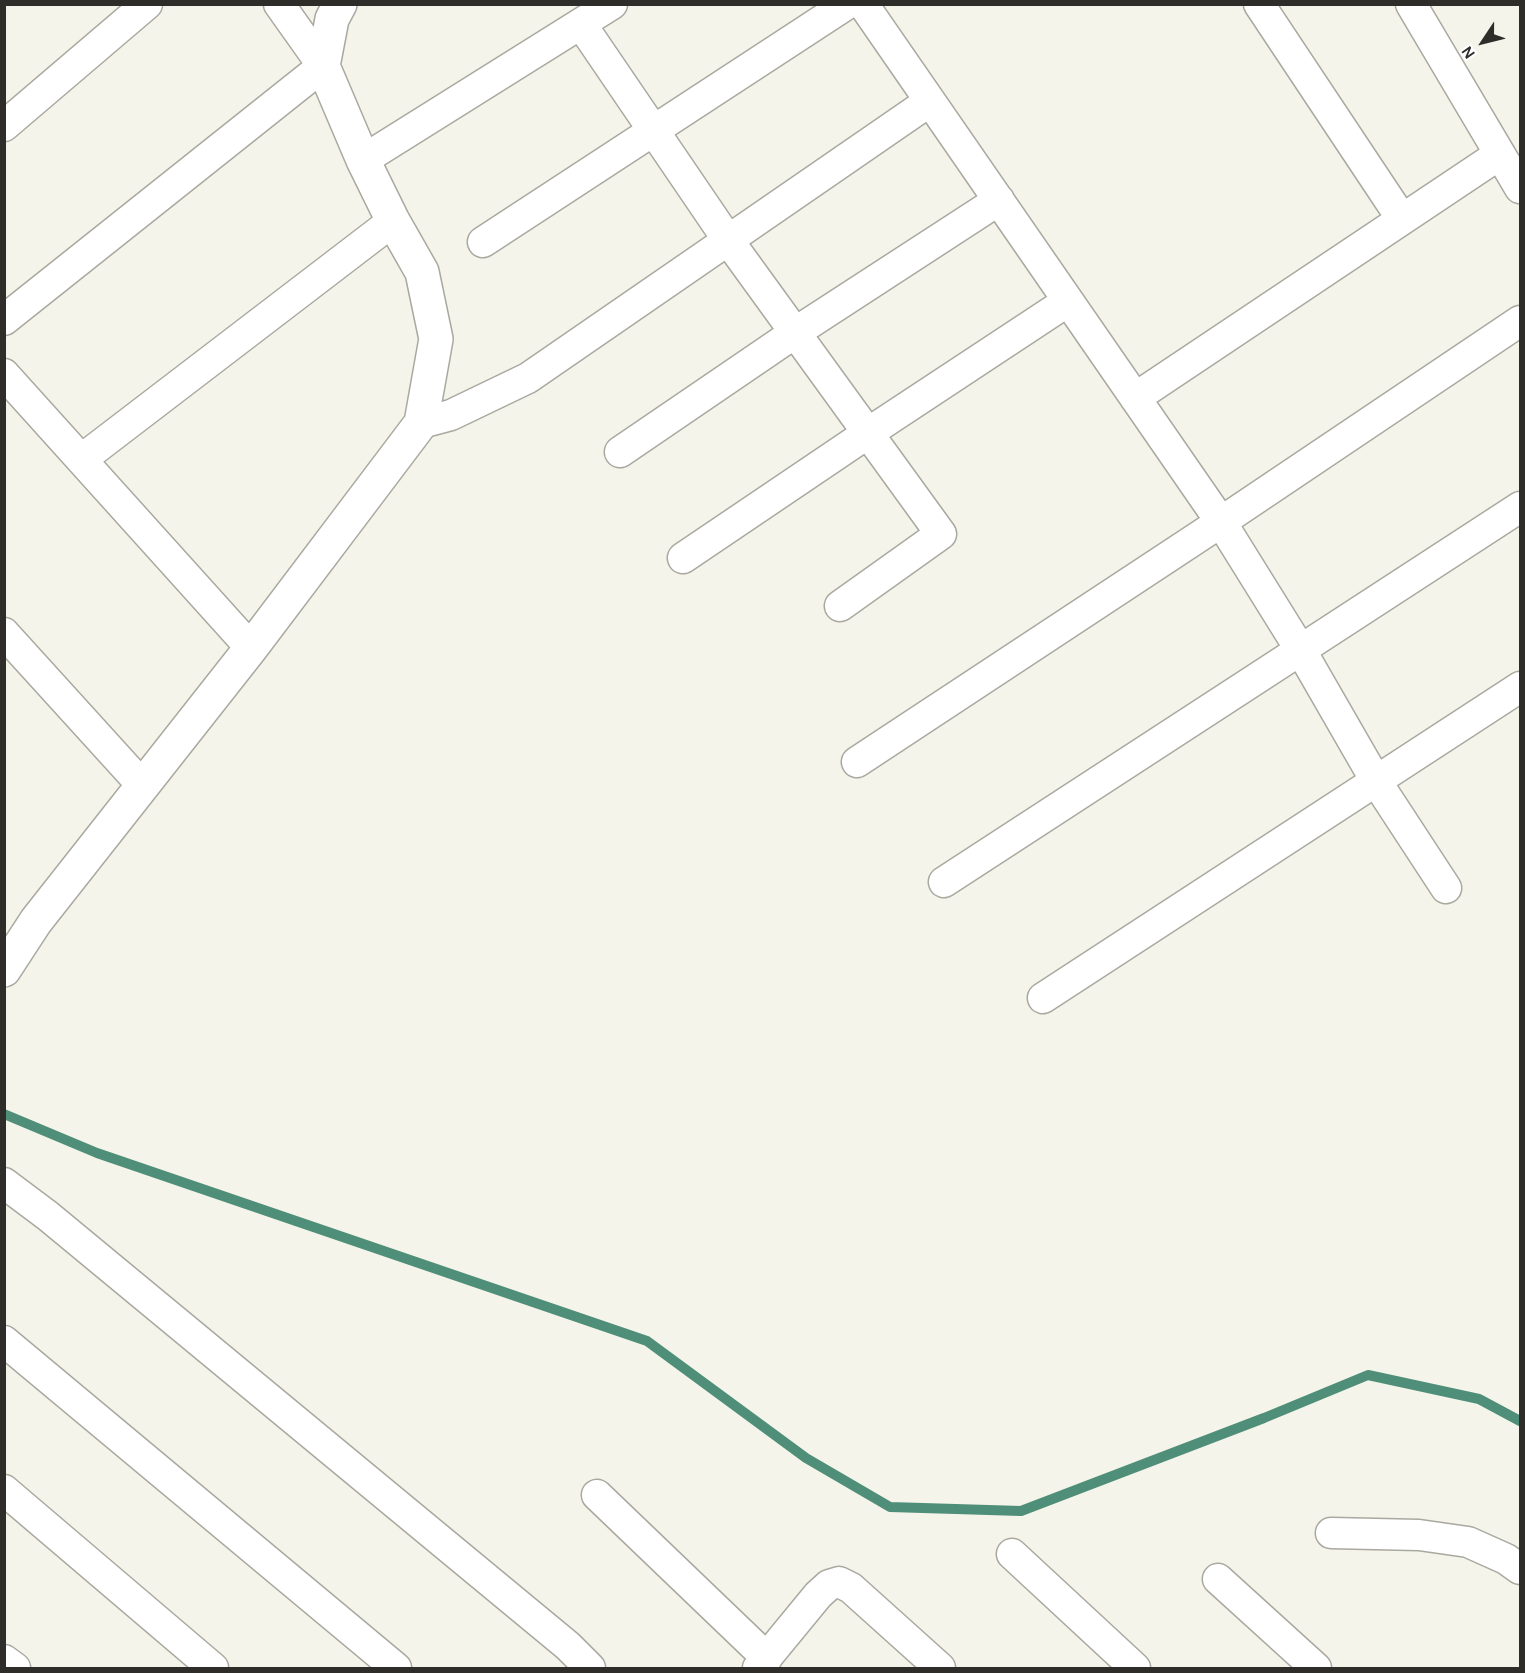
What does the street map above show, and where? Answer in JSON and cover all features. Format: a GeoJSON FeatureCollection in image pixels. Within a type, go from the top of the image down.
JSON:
{"type":"FeatureCollection","features":[{"type":"Feature","properties":{"kind":"street"},"geometry":{"type":"LineString","coordinates":[[4,126],[147,4]]}},
{"type":"Feature","properties":{"kind":"street"},"geometry":{"type":"LineString","coordinates":[[4,970],[36,921],[251,648],[421,423],[436,339],[422,272],[393,221],[363,160],[323,66],[279,4]]}},
{"type":"Feature","properties":{"kind":"street"},"geometry":{"type":"LineString","coordinates":[[4,320],[323,66],[332,19],[340,4]]}},
{"type":"Feature","properties":{"kind":"street"},"geometry":{"type":"LineString","coordinates":[[363,160],[612,4]]}},
{"type":"Feature","properties":{"kind":"street"},"geometry":{"type":"LineString","coordinates":[[483,243],[848,4]]}},
{"type":"Feature","properties":{"kind":"street"},"geometry":{"type":"LineString","coordinates":[[863,4],[1221,522],[1300,649],[1376,781],[1446,888]]}},
{"type":"Feature","properties":{"kind":"street"},"geometry":{"type":"LineString","coordinates":[[1259,4],[1402,219]]}},
{"type":"Feature","properties":{"kind":"street"},"geometry":{"type":"LineString","coordinates":[[1412,4],[1521,188]]}},
{"type":"Feature","properties":{"kind":"street"},"geometry":{"type":"LineString","coordinates":[[581,24],[728,240],[940,534],[840,606]]}},
{"type":"Feature","properties":{"kind":"street"},"geometry":{"type":"LineString","coordinates":[[421,423],[451,415],[528,378],[930,101]]}},
{"type":"Feature","properties":{"kind":"street"},"geometry":{"type":"LineString","coordinates":[[1135,398],[1500,154]]}},
{"type":"Feature","properties":{"kind":"street"},"geometry":{"type":"LineString","coordinates":[[620,452],[999,200]]}},
{"type":"Feature","properties":{"kind":"street"},"geometry":{"type":"LineString","coordinates":[[82,459],[393,221]]}},
{"type":"Feature","properties":{"kind":"street"},"geometry":{"type":"LineString","coordinates":[[683,558],[1068,301]]}},
{"type":"Feature","properties":{"kind":"street"},"geometry":{"type":"LineString","coordinates":[[857,762],[1521,321]]}},
{"type":"Feature","properties":{"kind":"street"},"geometry":{"type":"LineString","coordinates":[[4,374],[251,648]]}},
{"type":"Feature","properties":{"kind":"street"},"geometry":{"type":"LineString","coordinates":[[944,882],[1521,507]]}},
{"type":"Feature","properties":{"kind":"street"},"geometry":{"type":"LineString","coordinates":[[4,633],[141,785]]}},
{"type":"Feature","properties":{"kind":"street"},"geometry":{"type":"LineString","coordinates":[[1042,998],[1521,687]]}},
{"type":"Feature","properties":{"kind":"street"},"geometry":{"type":"LineString","coordinates":[[4,1183],[48,1216],[562,1657],[590,1668]]}},
{"type":"Feature","properties":{"kind":"street"},"geometry":{"type":"LineString","coordinates":[[4,1341],[396,1668]]}},
{"type":"Feature","properties":{"kind":"street"},"geometry":{"type":"LineString","coordinates":[[4,1490],[213,1668]]}},
{"type":"Feature","properties":{"kind":"street"},"geometry":{"type":"LineString","coordinates":[[597,1495],[762,1663],[818,1595],[829,1585],[839,1582],[850,1588],[940,1668]]}},
{"type":"Feature","properties":{"kind":"street"},"geometry":{"type":"LineString","coordinates":[[1331,1533],[1419,1535],[1468,1542],[1506,1559],[1521,1569]]}},
{"type":"Feature","properties":{"kind":"street"},"geometry":{"type":"LineString","coordinates":[[1012,1554],[1135,1668]]}},
{"type":"Feature","properties":{"kind":"street"},"geometry":{"type":"LineString","coordinates":[[1218,1579],[1316,1668]]}},
{"type":"Feature","properties":{"kind":"street"},"geometry":{"type":"LineString","coordinates":[[4,1660],[15,1668]]}},
{"type":"Feature","properties":{"kind":"waterway"},"geometry":{"type":"LineString","coordinates":[[4,1114],[97,1153],[647,1341],[806,1458],[890,1507],[1021,1511],[1264,1418],[1368,1375],[1479,1399],[1520,1421]]}}]}
